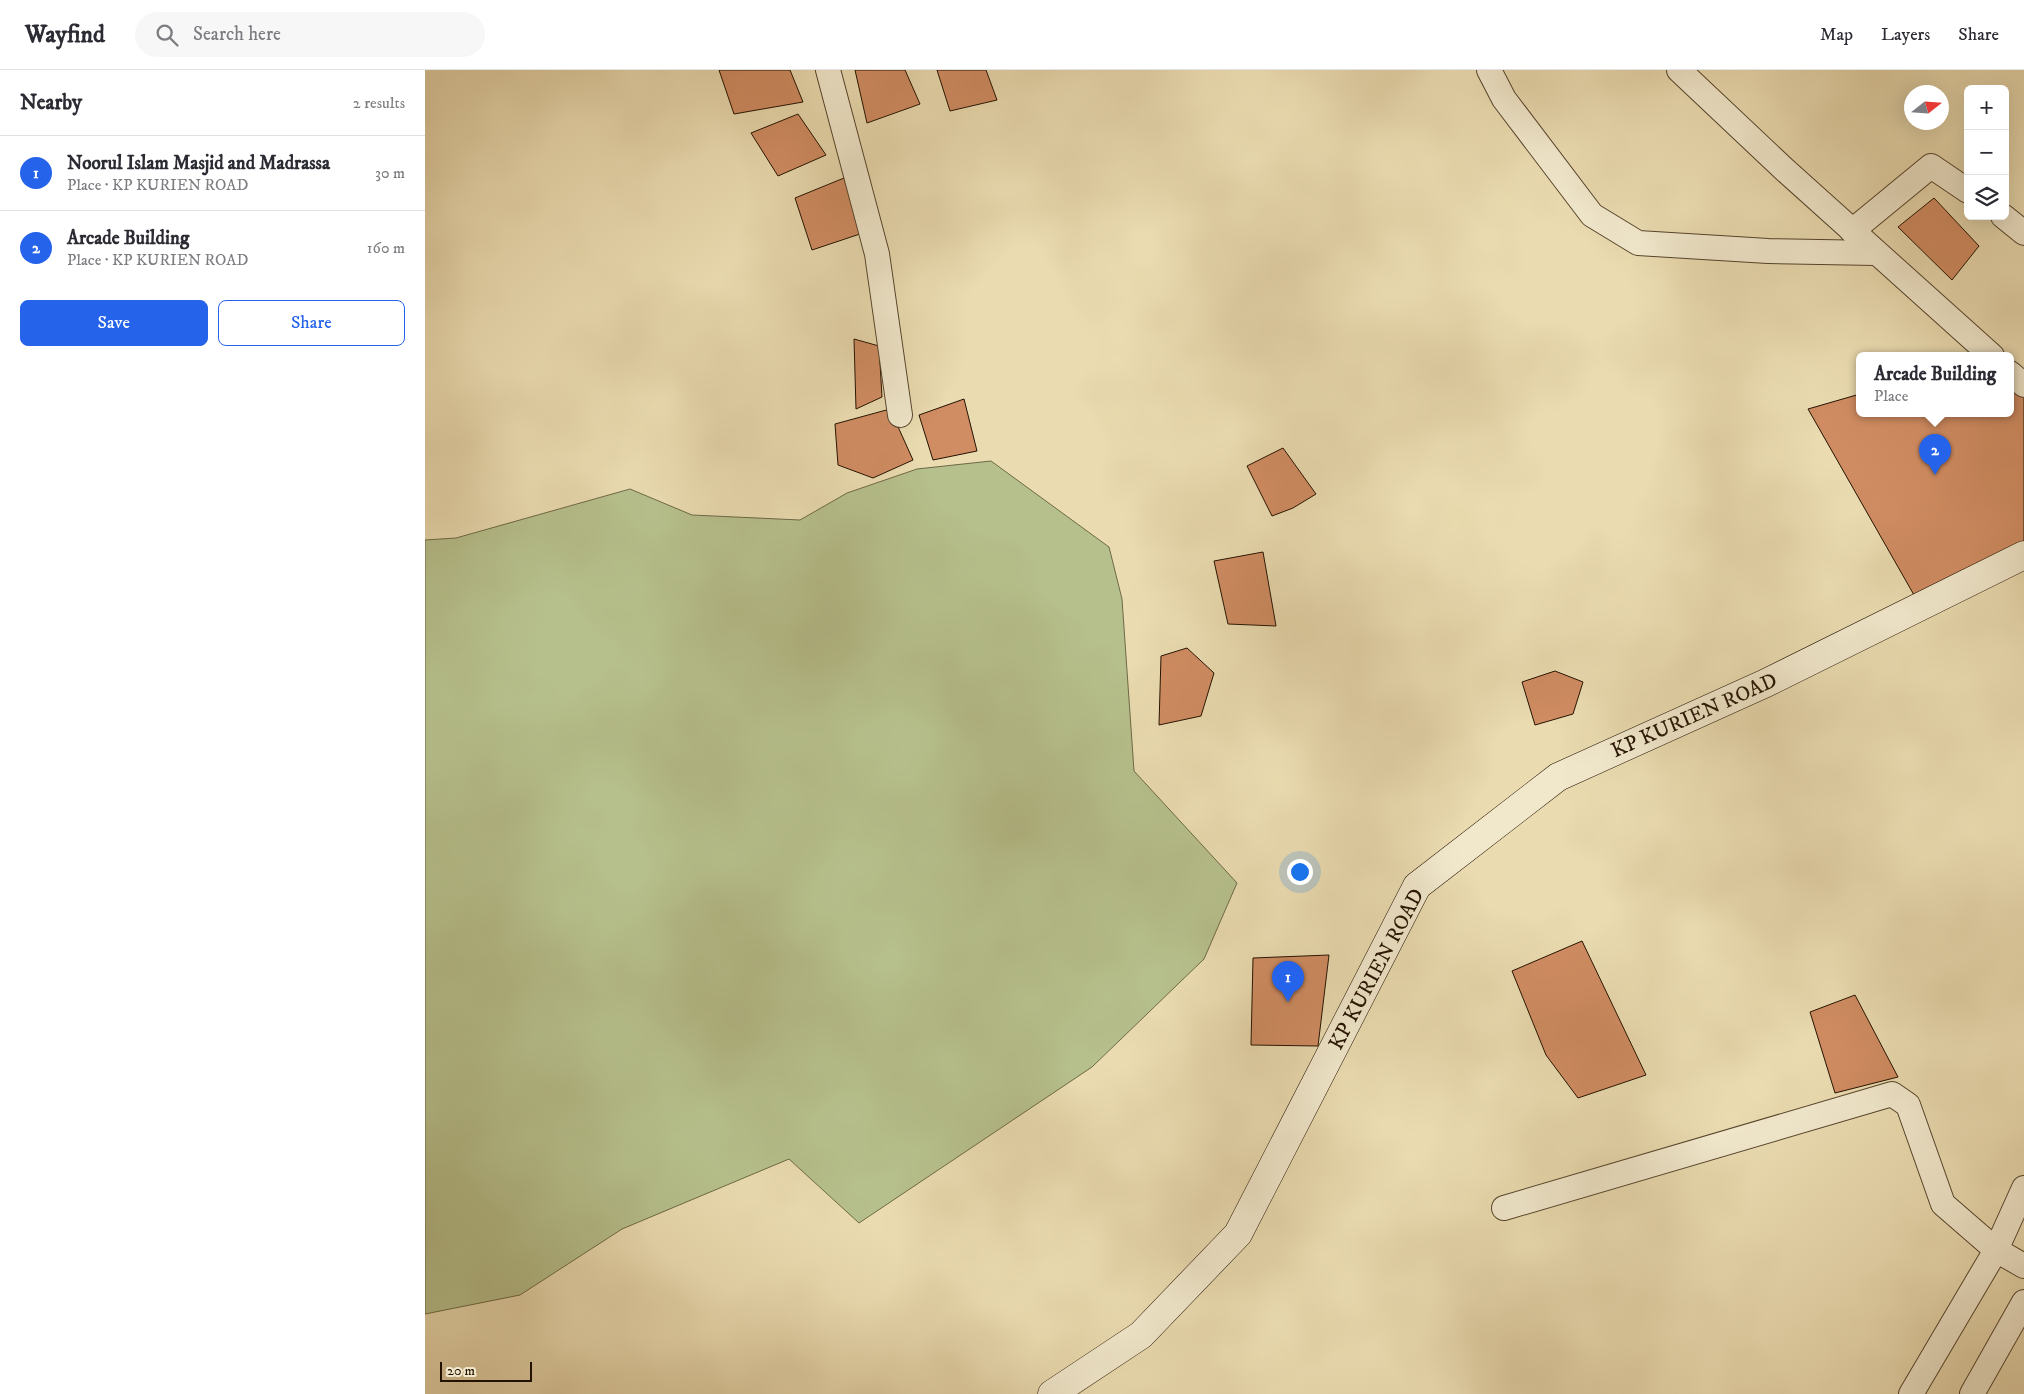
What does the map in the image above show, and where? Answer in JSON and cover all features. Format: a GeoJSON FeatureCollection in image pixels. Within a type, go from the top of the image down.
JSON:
{"type":"FeatureCollection","features":[{"type":"Feature","properties":{"kind":"street"},"geometry":{"type":"LineString","coordinates":[[828,70],[877,254],[900,415]]}},
{"type":"Feature","properties":{"kind":"street"},"geometry":{"type":"LineString","coordinates":[[1489,70],[1504,100],[1592,215],[1639,243],[1768,251],[1876,253]]}},
{"type":"Feature","properties":{"kind":"street"},"geometry":{"type":"LineString","coordinates":[[1679,70],[1852,231],[1987,352]]}},
{"type":"Feature","properties":{"kind":"street"},"geometry":{"type":"LineString","coordinates":[[1852,231],[1931,166],[1964,188]]}},
{"type":"Feature","properties":{"kind":"street"},"geometry":{"type":"LineString","coordinates":[[2008,220],[2024,233]]}},
{"type":"Feature","properties":{"kind":"street"},"geometry":{"type":"LineString","coordinates":[[2014,376],[2024,385]]}},
{"type":"Feature","properties":{"kind":"street","name":"KP KURIEN ROAD"},"geometry":{"type":"LineString","coordinates":[[1052,1394],[1141,1335],[1239,1234],[1417,886],[1558,777],[1766,683],[2024,555]]}},
{"type":"Feature","properties":{"kind":"street"},"geometry":{"type":"LineString","coordinates":[[1504,1208],[1892,1094],[1908,1105],[1943,1204],[1996,1250],[2024,1266]]}},
{"type":"Feature","properties":{"kind":"street"},"geometry":{"type":"LineString","coordinates":[[1911,1394],[1996,1250],[2024,1188]]}},
{"type":"Feature","properties":{"kind":"street"},"geometry":{"type":"LineString","coordinates":[[1972,1394],[2024,1302]]}},
{"type":"Feature","properties":{"kind":"green space"},"geometry":{"type":"Polygon","coordinates":[[[991,461],[1109,547],[1122,599],[1134,771],[1237,883],[1204,959],[1092,1067],[859,1223],[789,1159],[622,1229],[520,1295],[425,1314],[425,540],[456,538],[630,489],[692,515],[800,520],[847,493],[917,469],[991,461]]]}},
{"type":"Feature","properties":{"kind":"building"},"geometry":{"type":"Polygon","coordinates":[[[719,70],[790,70],[803,102],[734,114],[719,70]]]}},
{"type":"Feature","properties":{"kind":"building"},"geometry":{"type":"Polygon","coordinates":[[[855,70],[905,70],[920,104],[867,123],[855,70]]]}},
{"type":"Feature","properties":{"kind":"building"},"geometry":{"type":"Polygon","coordinates":[[[937,70],[986,70],[997,100],[950,111],[937,70]]]}},
{"type":"Feature","properties":{"kind":"building"},"geometry":{"type":"Polygon","coordinates":[[[798,114],[826,155],[778,176],[751,133],[798,114]]]}},
{"type":"Feature","properties":{"kind":"building"},"geometry":{"type":"Polygon","coordinates":[[[844,178],[863,233],[812,250],[795,198],[844,178]]]}},
{"type":"Feature","properties":{"kind":"building"},"geometry":{"type":"Polygon","coordinates":[[[1934,198],[1979,246],[1952,280],[1898,227],[1934,198]]]}},
{"type":"Feature","properties":{"kind":"building"},"geometry":{"type":"Polygon","coordinates":[[[854,339],[879,346],[882,397],[856,409],[854,339]]]}},
{"type":"Feature","properties":{"kind":"building"},"geometry":{"type":"Polygon","coordinates":[[[2014,389],[2024,397],[2024,541],[1914,595],[1808,409],[1856,395],[1856,417],[2014,417],[2014,389]]]}},
{"type":"Feature","properties":{"kind":"building"},"geometry":{"type":"Polygon","coordinates":[[[964,399],[977,451],[933,460],[919,415],[964,399]]]}},
{"type":"Feature","properties":{"kind":"building"},"geometry":{"type":"Polygon","coordinates":[[[890,409],[913,460],[873,478],[838,465],[835,424],[890,409]]]}},
{"type":"Feature","properties":{"kind":"building"},"geometry":{"type":"Polygon","coordinates":[[[1283,448],[1316,494],[1293,508],[1272,516],[1247,466],[1283,448]]]}},
{"type":"Feature","properties":{"kind":"building"},"geometry":{"type":"Polygon","coordinates":[[[1263,552],[1276,626],[1228,624],[1214,561],[1263,552]]]}},
{"type":"Feature","properties":{"kind":"building"},"geometry":{"type":"Polygon","coordinates":[[[1187,648],[1214,673],[1201,716],[1159,725],[1161,656],[1187,648]]]}},
{"type":"Feature","properties":{"kind":"building"},"geometry":{"type":"Polygon","coordinates":[[[1555,671],[1583,682],[1573,714],[1535,725],[1522,682],[1555,671]]]}},
{"type":"Feature","properties":{"kind":"building"},"geometry":{"type":"Polygon","coordinates":[[[1582,941],[1646,1075],[1578,1098],[1546,1055],[1512,971],[1582,941]]]}},
{"type":"Feature","properties":{"kind":"building"},"geometry":{"type":"Polygon","coordinates":[[[1329,955],[1318,1046],[1251,1045],[1253,958],[1329,955]]]}},
{"type":"Feature","properties":{"kind":"building"},"geometry":{"type":"Polygon","coordinates":[[[1855,995],[1898,1077],[1835,1093],[1810,1012],[1855,995]]]}},
{"type":"Feature","properties":{"kind":"place","name":"Arcade Building"},"geometry":{"type":"Point","coordinates":[1935,475]}},
{"type":"Feature","properties":{"kind":"place","name":"Noorul Islam Masjid and Madrassa"},"geometry":{"type":"Point","coordinates":[1288,1002]}}]}
